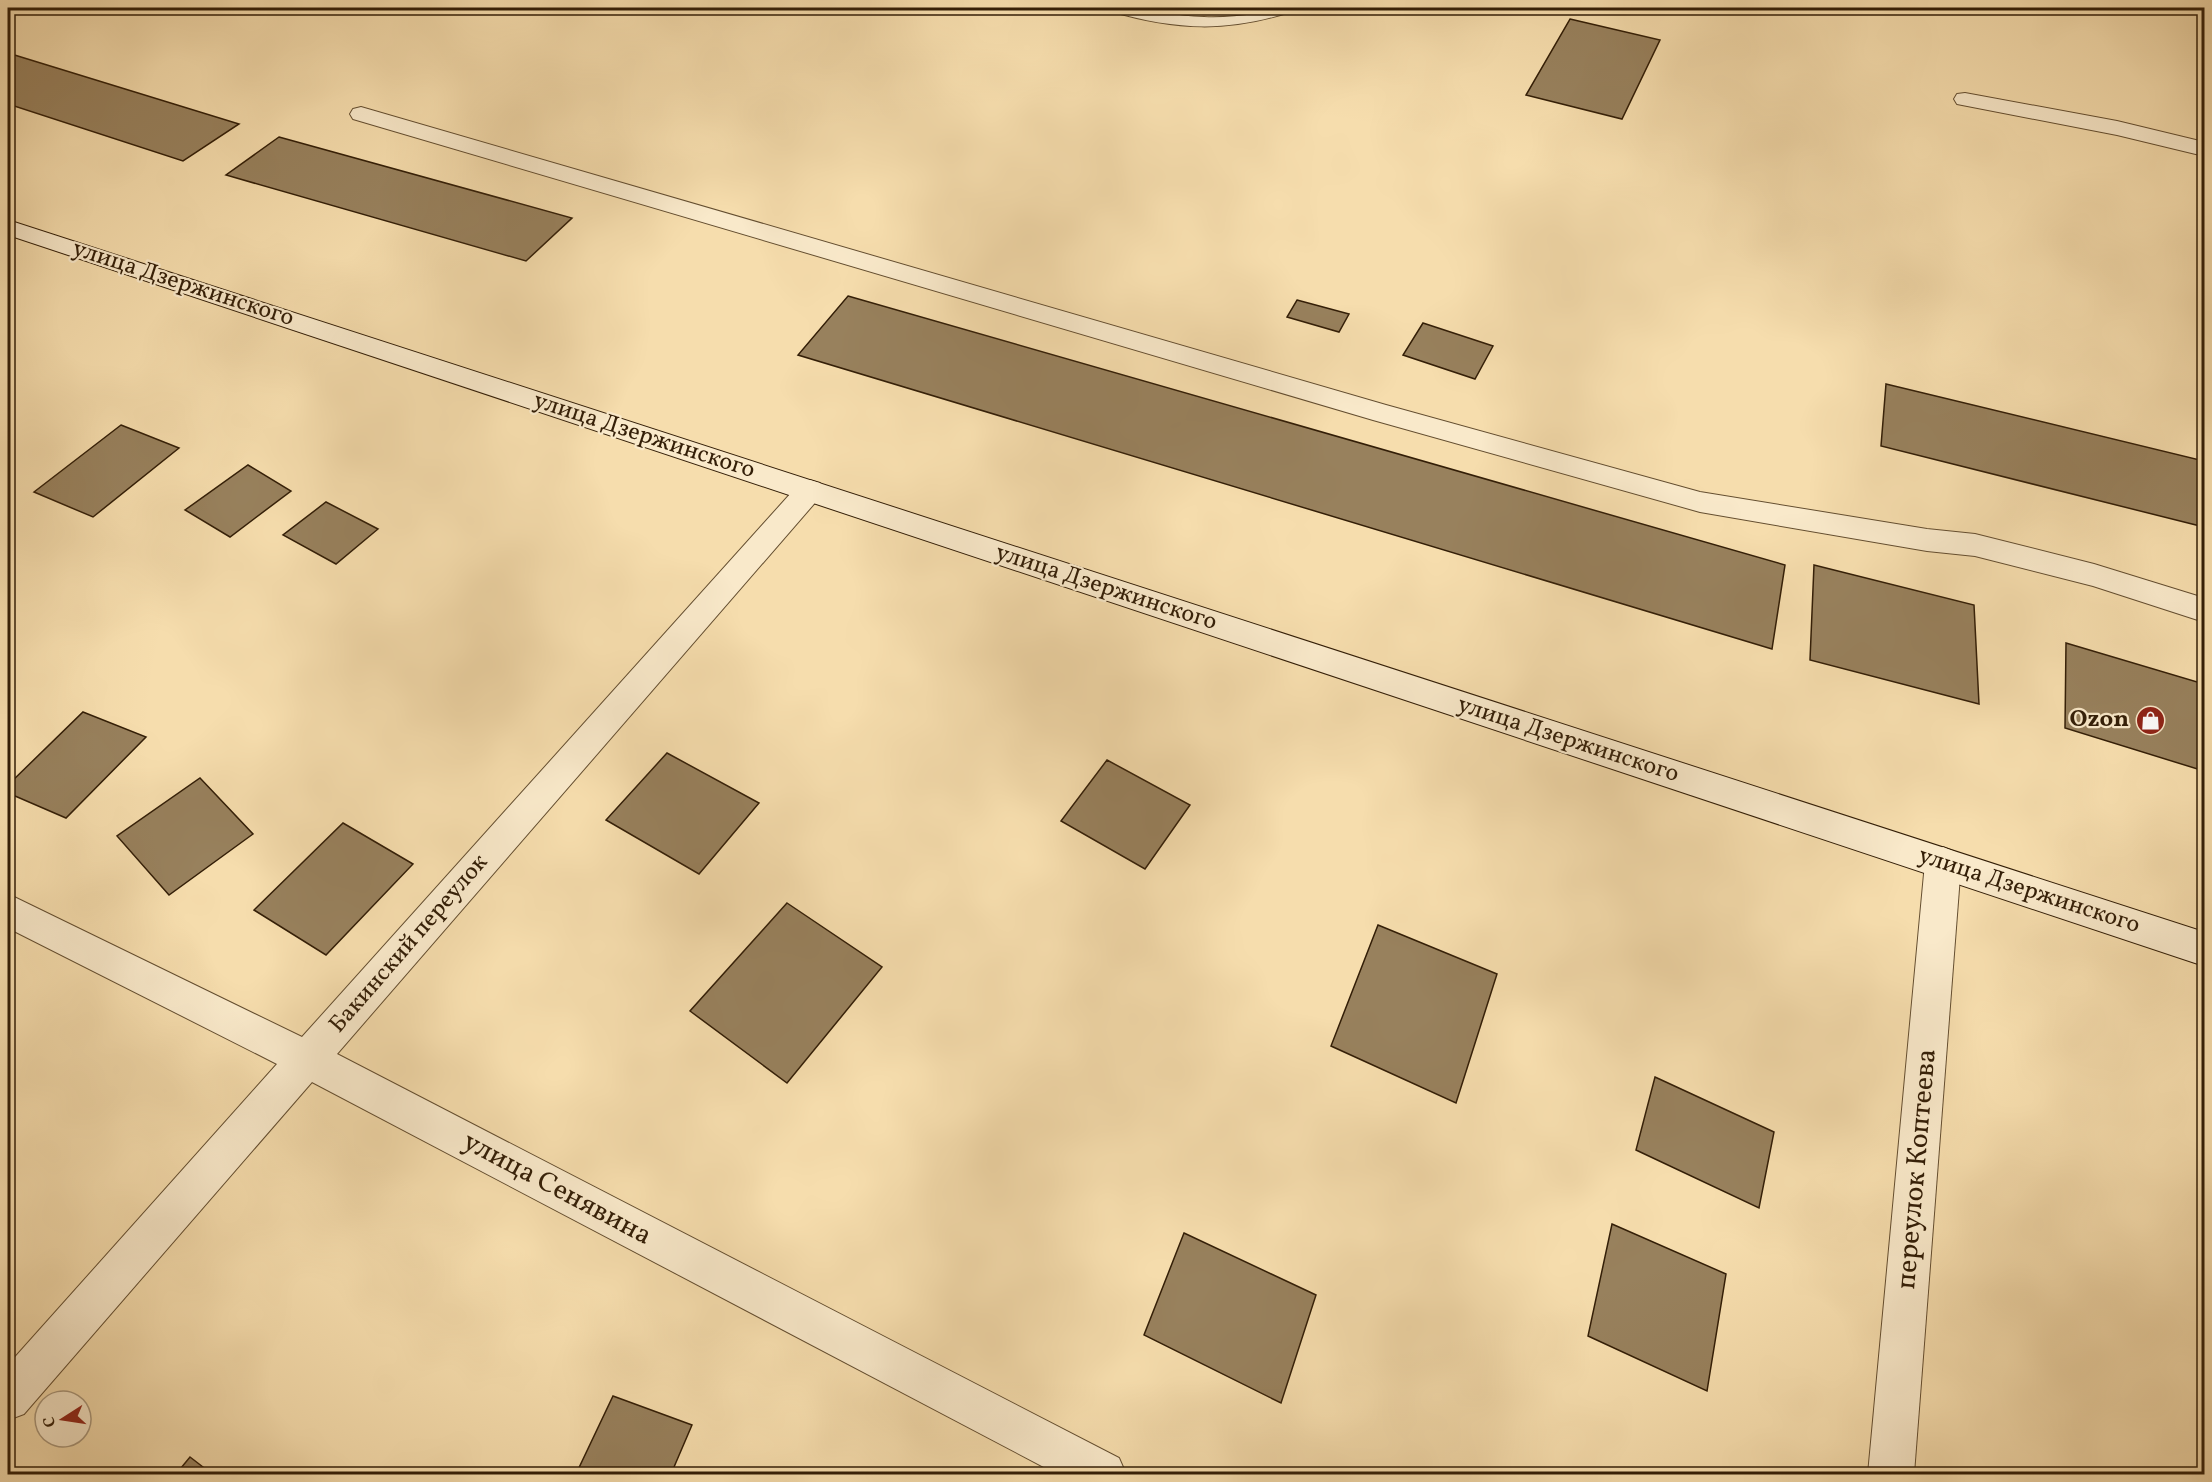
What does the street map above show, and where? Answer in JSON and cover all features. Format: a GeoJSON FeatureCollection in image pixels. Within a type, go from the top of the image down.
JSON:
{"type":"FeatureCollection","features":[{"type":"Feature","properties":{"kind":"street"},"geometry":{"type":"LineString","coordinates":[[1965,99],[2117,128],[2205,149]]}},
{"type":"Feature","properties":{"kind":"street"},"geometry":{"type":"LineString","coordinates":[[361,114],[1372,410],[1700,502],[1927,540],[1975,545],[2094,575],[2205,610]]}},
{"type":"Feature","properties":{"kind":"street","name":"улица Дзержинского"},"geometry":{"type":"LineString","coordinates":[[8,227],[2205,949]]}},
{"type":"Feature","properties":{"kind":"street","name":"Бакинский переулок"},"geometry":{"type":"LineString","coordinates":[[8,1398],[810,490]]}},
{"type":"Feature","properties":{"kind":"street","name":"переулок Коптеева"},"geometry":{"type":"LineString","coordinates":[[1891,1474],[1943,863]]}},
{"type":"Feature","properties":{"kind":"street","name":"улица Сенявина"},"geometry":{"type":"LineString","coordinates":[[8,910],[307,1059],[1103,1474]]}},
{"type":"Feature","properties":{"kind":"lane"},"geometry":{"type":"LineString","coordinates":[[1115,8],[1141,16],[1203,22],[1259,18],[1288,8]]}},
{"type":"Feature","properties":{"kind":"building"},"geometry":{"type":"Polygon","coordinates":[[[1570,19],[1660,40],[1622,119],[1526,95],[1570,19]]]}},
{"type":"Feature","properties":{"kind":"building"},"geometry":{"type":"Polygon","coordinates":[[[8,53],[239,124],[183,161],[8,104],[8,53]]]}},
{"type":"Feature","properties":{"kind":"building"},"geometry":{"type":"Polygon","coordinates":[[[279,137],[572,218],[526,261],[226,175],[279,137]]]}},
{"type":"Feature","properties":{"kind":"building"},"geometry":{"type":"Polygon","coordinates":[[[848,296],[1785,565],[1772,649],[798,355],[848,296]]]}},
{"type":"Feature","properties":{"kind":"building"},"geometry":{"type":"Polygon","coordinates":[[[1297,300],[1349,314],[1339,332],[1287,317],[1297,300]]]}},
{"type":"Feature","properties":{"kind":"building"},"geometry":{"type":"Polygon","coordinates":[[[1423,323],[1493,346],[1475,379],[1403,355],[1423,323]]]}},
{"type":"Feature","properties":{"kind":"building"},"geometry":{"type":"Polygon","coordinates":[[[1886,384],[2204,461],[2204,527],[1881,446],[1886,384]]]}},
{"type":"Feature","properties":{"kind":"building"},"geometry":{"type":"Polygon","coordinates":[[[121,425],[179,448],[93,517],[34,492],[121,425]]]}},
{"type":"Feature","properties":{"kind":"building"},"geometry":{"type":"Polygon","coordinates":[[[248,465],[291,491],[230,537],[185,510],[248,465]]]}},
{"type":"Feature","properties":{"kind":"building"},"geometry":{"type":"Polygon","coordinates":[[[326,502],[378,529],[336,564],[283,535],[326,502]]]}},
{"type":"Feature","properties":{"kind":"building"},"geometry":{"type":"Polygon","coordinates":[[[1814,565],[1974,605],[1979,704],[1810,660],[1814,565]]]}},
{"type":"Feature","properties":{"kind":"building"},"geometry":{"type":"Polygon","coordinates":[[[2066,643],[2204,684],[2204,771],[2065,728],[2066,643]]]}},
{"type":"Feature","properties":{"kind":"building"},"geometry":{"type":"Polygon","coordinates":[[[83,712],[146,737],[66,818],[8,793],[8,785],[83,712]]]}},
{"type":"Feature","properties":{"kind":"building"},"geometry":{"type":"Polygon","coordinates":[[[667,753],[759,803],[699,874],[606,820],[667,753]]]}},
{"type":"Feature","properties":{"kind":"building"},"geometry":{"type":"Polygon","coordinates":[[[1107,760],[1190,805],[1145,869],[1061,821],[1107,760]]]}},
{"type":"Feature","properties":{"kind":"building"},"geometry":{"type":"Polygon","coordinates":[[[200,778],[253,834],[169,895],[117,836],[200,778]]]}},
{"type":"Feature","properties":{"kind":"building"},"geometry":{"type":"Polygon","coordinates":[[[343,823],[413,864],[326,955],[254,910],[343,823]]]}},
{"type":"Feature","properties":{"kind":"building"},"geometry":{"type":"Polygon","coordinates":[[[787,903],[882,967],[787,1083],[690,1011],[787,903]]]}},
{"type":"Feature","properties":{"kind":"building"},"geometry":{"type":"Polygon","coordinates":[[[1378,925],[1497,974],[1456,1103],[1331,1046],[1378,925]]]}},
{"type":"Feature","properties":{"kind":"building"},"geometry":{"type":"Polygon","coordinates":[[[1655,1077],[1774,1132],[1759,1208],[1636,1150],[1655,1077]]]}},
{"type":"Feature","properties":{"kind":"building"},"geometry":{"type":"Polygon","coordinates":[[[1612,1224],[1726,1274],[1707,1391],[1588,1336],[1612,1224]]]}},
{"type":"Feature","properties":{"kind":"building"},"geometry":{"type":"Polygon","coordinates":[[[1184,1233],[1316,1295],[1281,1403],[1144,1335],[1184,1233]]]}},
{"type":"Feature","properties":{"kind":"building"},"geometry":{"type":"Polygon","coordinates":[[[613,1396],[692,1425],[671,1474],[576,1474],[613,1396]]]}},
{"type":"Feature","properties":{"kind":"building"},"geometry":{"type":"Polygon","coordinates":[[[190,1457],[212,1474],[176,1474],[190,1457]]]}},
{"type":"Feature","properties":{"kind":"place","name":"Ozon"},"geometry":{"type":"Point","coordinates":[2150,720]}}]}
